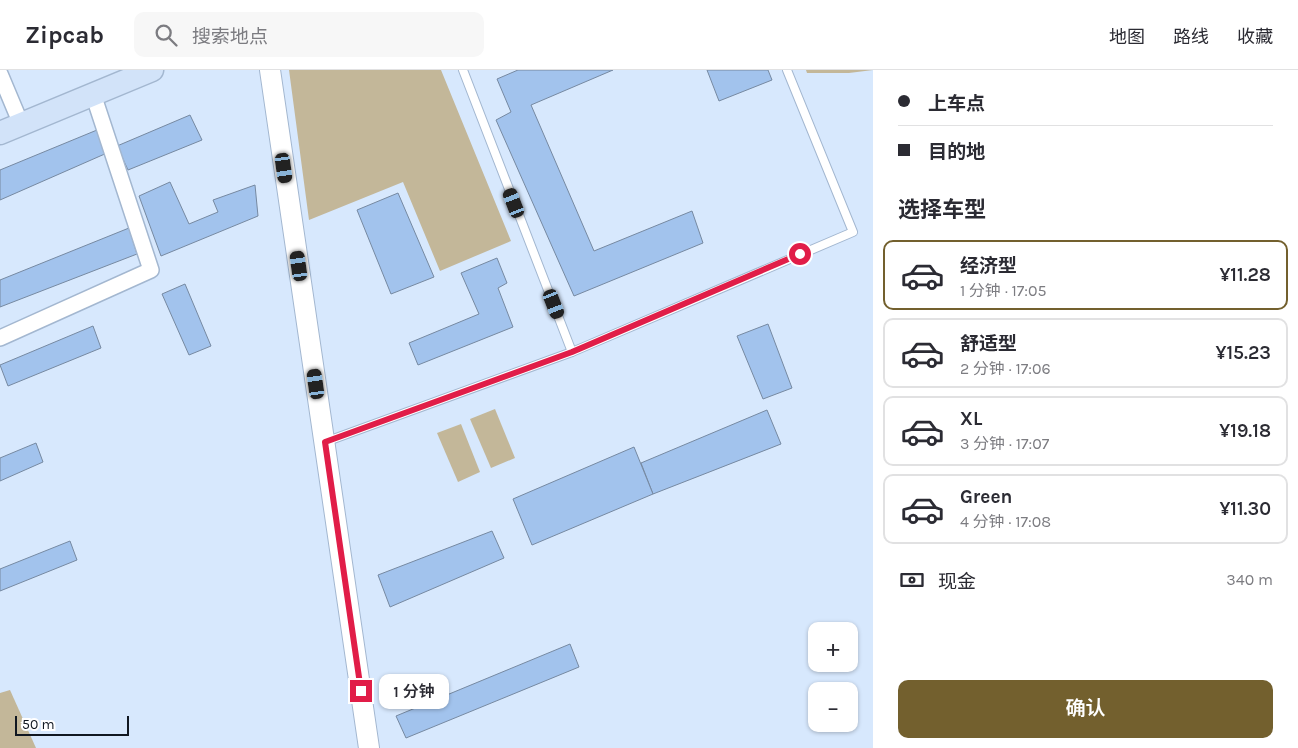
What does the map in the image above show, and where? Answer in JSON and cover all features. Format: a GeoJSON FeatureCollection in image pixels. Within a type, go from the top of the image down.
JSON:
{"type":"FeatureCollection","features":[{"type":"Feature","properties":{"kind":"main road"},"geometry":{"type":"LineString","coordinates":[[0,133],[152,70]]}},
{"type":"Feature","properties":{"kind":"street"},"geometry":{"type":"LineString","coordinates":[[270,70],[369,748]]}},
{"type":"Feature","properties":{"kind":"street"},"geometry":{"type":"LineString","coordinates":[[0,74],[21,124]]}},
{"type":"Feature","properties":{"kind":"street"},"geometry":{"type":"LineString","coordinates":[[0,338],[151,270],[93,94]]}},
{"type":"Feature","properties":{"kind":"lane"},"geometry":{"type":"LineString","coordinates":[[463,70],[572,352]]}},
{"type":"Feature","properties":{"kind":"lane"},"geometry":{"type":"LineString","coordinates":[[325,442],[572,352],[853,232],[787,70]]}},
{"type":"Feature","properties":{"kind":"shaded area"},"geometry":{"type":"Polygon","coordinates":[[[289,70],[441,70],[511,241],[440,271],[403,182],[309,220],[289,70]]]}},
{"type":"Feature","properties":{"kind":"shaded area"},"geometry":{"type":"Polygon","coordinates":[[[806,70],[873,70],[849,73],[807,73],[806,70]]]}},
{"type":"Feature","properties":{"kind":"shaded area"},"geometry":{"type":"Polygon","coordinates":[[[495,409],[515,458],[491,468],[470,419],[495,409]]]}},
{"type":"Feature","properties":{"kind":"shaded area"},"geometry":{"type":"Polygon","coordinates":[[[461,424],[480,472],[458,482],[437,433],[461,424]]]}},
{"type":"Feature","properties":{"kind":"shaded area"},"geometry":{"type":"Polygon","coordinates":[[[10,690],[36,748],[0,748],[0,693],[10,690]]]}},
{"type":"Feature","properties":{"kind":"building"},"geometry":{"type":"Polygon","coordinates":[[[518,70],[613,70],[531,105],[594,251],[692,211],[703,243],[574,296],[496,120],[511,112],[497,79],[518,70]]]}},
{"type":"Feature","properties":{"kind":"building"},"geometry":{"type":"Polygon","coordinates":[[[707,70],[768,70],[772,80],[719,101],[707,70]]]}},
{"type":"Feature","properties":{"kind":"building"},"geometry":{"type":"Polygon","coordinates":[[[190,115],[202,140],[128,170],[117,146],[190,115]]]}},
{"type":"Feature","properties":{"kind":"building"},"geometry":{"type":"Polygon","coordinates":[[[97,130],[107,153],[0,200],[0,170],[97,130]]]}},
{"type":"Feature","properties":{"kind":"building"},"geometry":{"type":"Polygon","coordinates":[[[170,182],[189,224],[218,212],[213,200],[255,185],[258,216],[161,256],[139,196],[170,182]]]}},
{"type":"Feature","properties":{"kind":"building"},"geometry":{"type":"Polygon","coordinates":[[[398,193],[434,277],[391,294],[357,210],[398,193]]]}},
{"type":"Feature","properties":{"kind":"building"},"geometry":{"type":"Polygon","coordinates":[[[129,228],[137,254],[0,307],[0,280],[129,228]]]}},
{"type":"Feature","properties":{"kind":"building"},"geometry":{"type":"Polygon","coordinates":[[[497,258],[507,283],[498,288],[513,327],[418,365],[409,343],[479,314],[461,273],[497,258]]]}},
{"type":"Feature","properties":{"kind":"building"},"geometry":{"type":"Polygon","coordinates":[[[185,284],[211,346],[189,355],[162,294],[185,284]]]}},
{"type":"Feature","properties":{"kind":"building"},"geometry":{"type":"Polygon","coordinates":[[[768,324],[792,388],[763,399],[737,336],[768,324]]]}},
{"type":"Feature","properties":{"kind":"building"},"geometry":{"type":"Polygon","coordinates":[[[93,326],[101,348],[8,386],[0,365],[93,326]]]}},
{"type":"Feature","properties":{"kind":"building"},"geometry":{"type":"Polygon","coordinates":[[[767,410],[781,444],[653,494],[641,463],[767,410]]]}},
{"type":"Feature","properties":{"kind":"building"},"geometry":{"type":"Polygon","coordinates":[[[36,443],[43,462],[0,481],[0,458],[36,443]]]}},
{"type":"Feature","properties":{"kind":"building"},"geometry":{"type":"Polygon","coordinates":[[[634,447],[653,494],[532,545],[513,499],[634,447]]]}},
{"type":"Feature","properties":{"kind":"building"},"geometry":{"type":"Polygon","coordinates":[[[492,531],[504,558],[390,607],[378,575],[492,531]]]}},
{"type":"Feature","properties":{"kind":"building"},"geometry":{"type":"Polygon","coordinates":[[[70,541],[77,560],[0,591],[0,569],[70,541]]]}},
{"type":"Feature","properties":{"kind":"building"},"geometry":{"type":"Polygon","coordinates":[[[570,644],[579,667],[406,738],[396,716],[570,644]]]}},
{"type":"Feature","properties":{"kind":"route"},"geometry":{"type":"LineString","coordinates":[[361,691],[325,442],[572,352],[800,254]]}}]}
